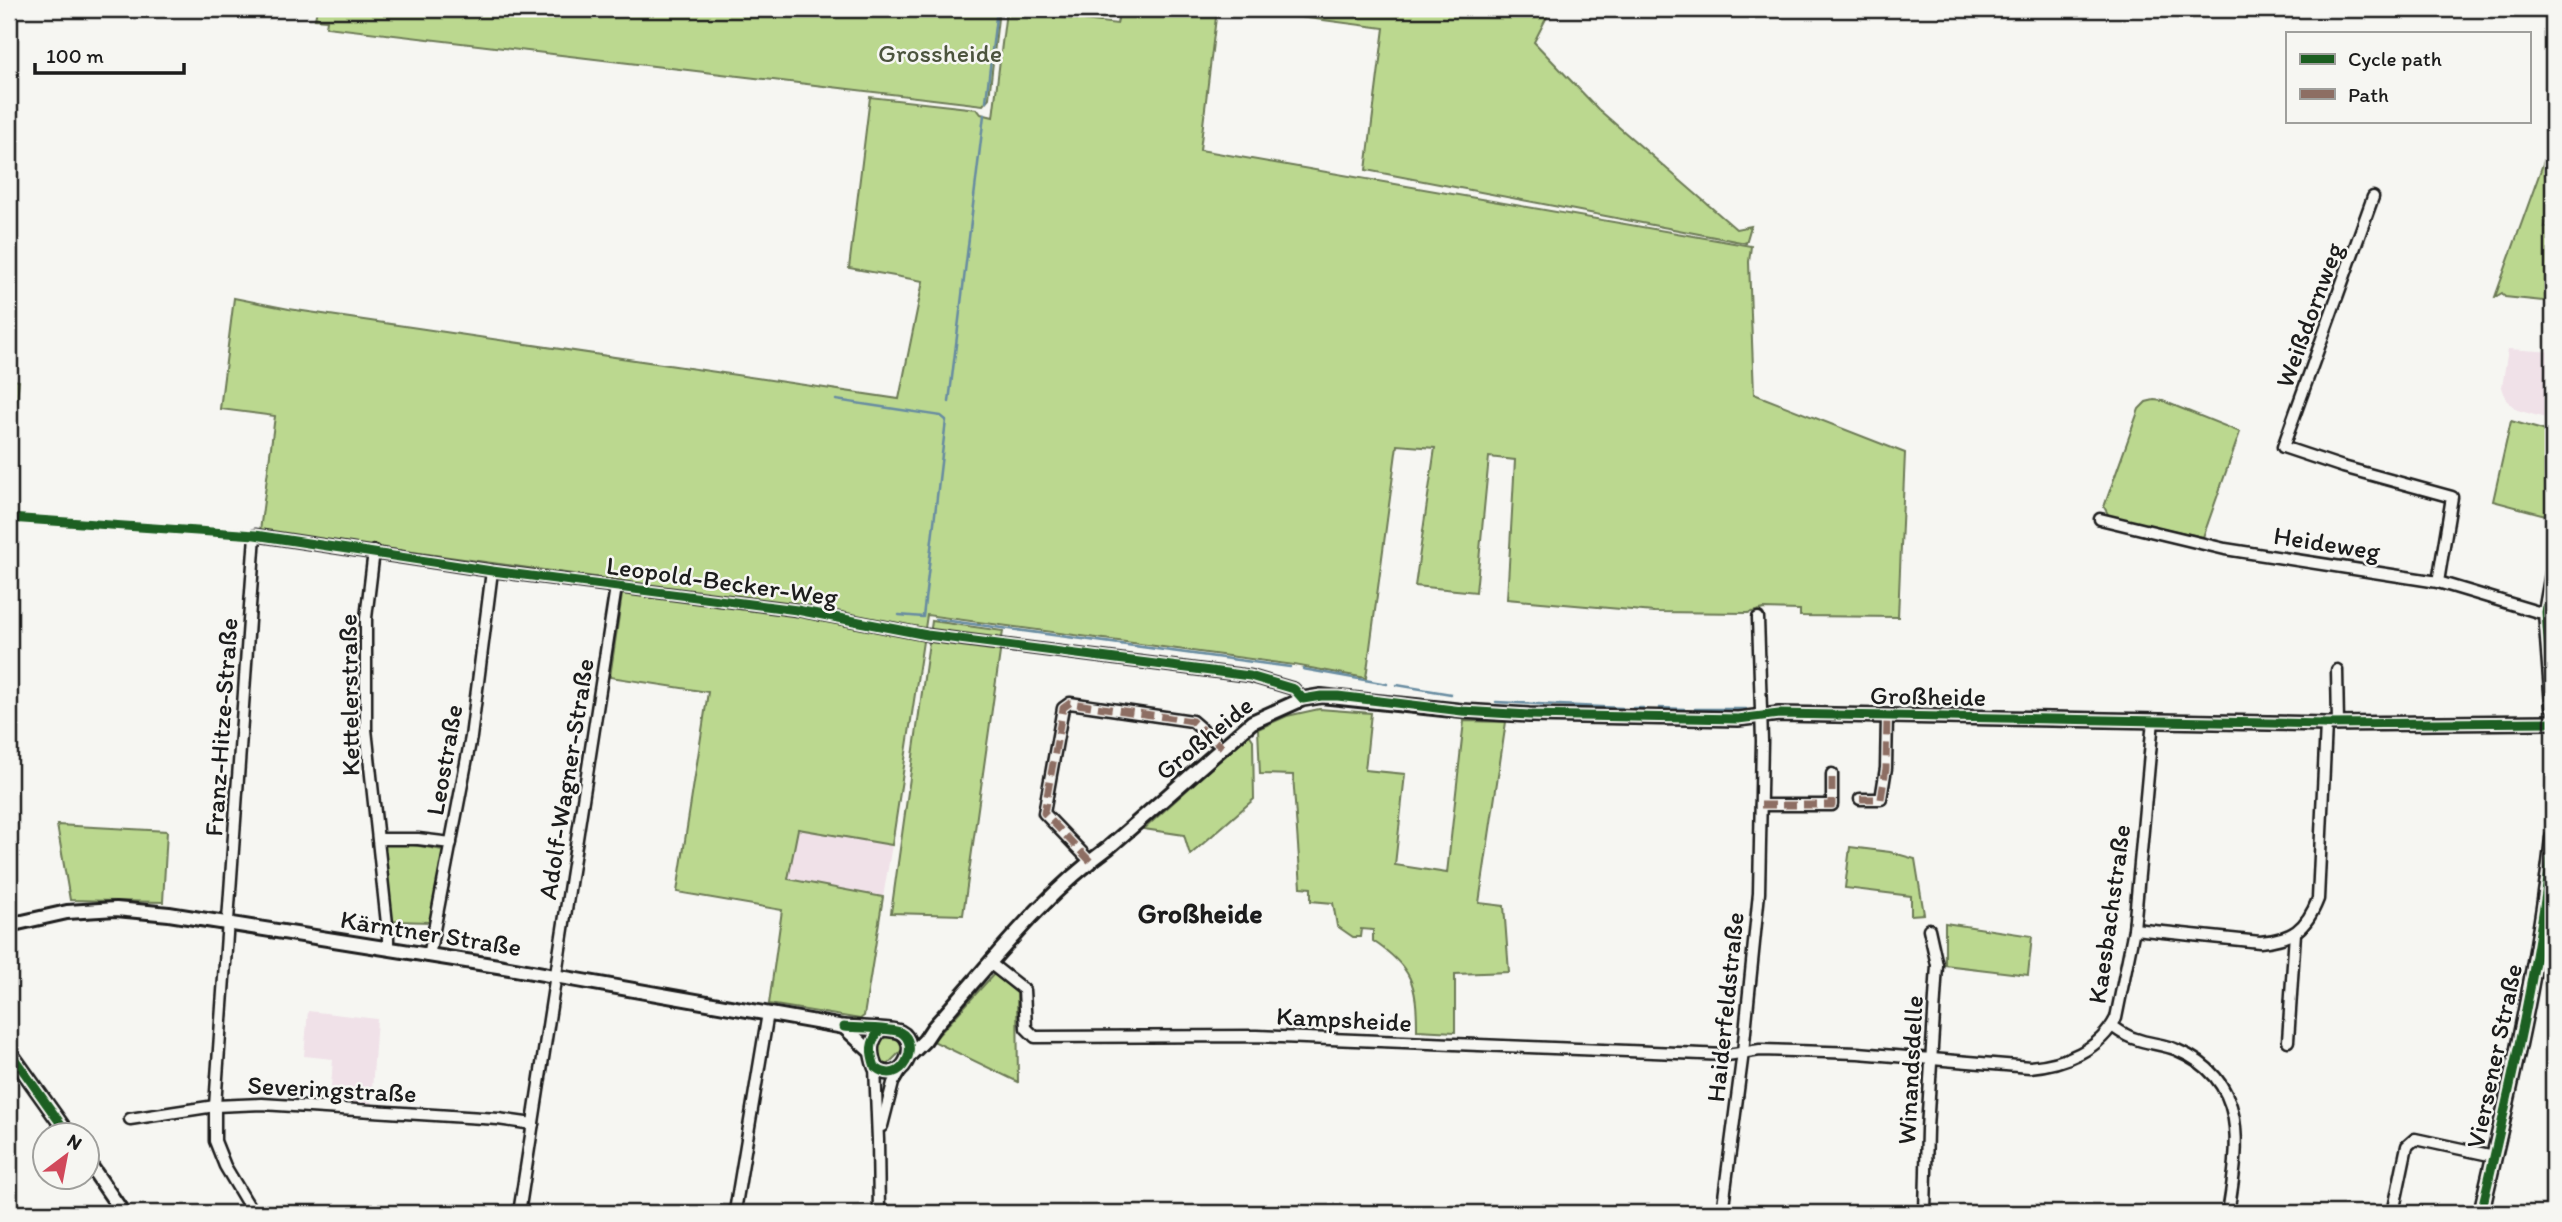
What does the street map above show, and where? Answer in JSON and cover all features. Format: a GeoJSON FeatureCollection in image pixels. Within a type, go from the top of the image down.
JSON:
{"type":"FeatureCollection","features":[{"type":"Feature","properties":{"kind":"main road"},"geometry":{"type":"LineString","coordinates":[[2553,573],[2546,612],[2553,706]]}},
{"type":"Feature","properties":{"kind":"main road","name":"Viersener Straße"},"geometry":{"type":"LineString","coordinates":[[2481,1213],[2549,907],[2553,838]]}},
{"type":"Feature","properties":{"kind":"street","name":"Weißdornweg"},"geometry":{"type":"LineString","coordinates":[[2373,197],[2283,447],[2343,467],[2452,497],[2438,582]]}},
{"type":"Feature","properties":{"kind":"street","name":"Heideweg"},"geometry":{"type":"LineString","coordinates":[[2100,519],[2225,549],[2438,582],[2538,612],[2546,612]]}},
{"type":"Feature","properties":{"kind":"street","name":"Leopold-Becker-Weg"},"geometry":{"type":"LineString","coordinates":[[255,535],[492,571],[797,610],[927,635],[1250,676],[1294,689],[1303,699]]}},
{"type":"Feature","properties":{"kind":"street","name":"Franz-Hitze-Straße"},"geometry":{"type":"LineString","coordinates":[[253,1213],[215,1141],[215,1107],[255,535]]}},
{"type":"Feature","properties":{"kind":"street","name":"Kettelerstraße"},"geometry":{"type":"LineString","coordinates":[[374,551],[366,618],[366,718],[388,933],[387,949]]}},
{"type":"Feature","properties":{"kind":"street","name":"Leostraße"},"geometry":{"type":"LineString","coordinates":[[429,956],[473,725],[492,571]]}},
{"type":"Feature","properties":{"kind":"street","name":"Adolf-Wagner-Straße"},"geometry":{"type":"LineString","coordinates":[[519,1213],[616,587]]}},
{"type":"Feature","properties":{"kind":"street","name":"Haiderfeldstraße"},"geometry":{"type":"LineString","coordinates":[[1722,1213],[1743,1052],[1759,893],[1761,717],[1758,618]]}},
{"type":"Feature","properties":{"kind":"street"},"geometry":{"type":"LineString","coordinates":[[2134,929],[2260,942],[2276,941],[2295,933],[2311,917],[2318,899],[2337,670]]}},
{"type":"Feature","properties":{"kind":"street","name":"Großheide"},"geometry":{"type":"LineString","coordinates":[[909,1056],[1019,930],[1090,861],[1252,722],[1303,699],[1338,696],[1462,711],[1651,718],[1761,717],[1779,714],[2332,723],[2553,722]]}},
{"type":"Feature","properties":{"kind":"street"},"geometry":{"type":"LineString","coordinates":[[1090,861],[1044,813],[1063,708],[1070,703],[1192,720],[1222,747]]}},
{"type":"Feature","properties":{"kind":"street","name":"Großheide"},"geometry":{"type":"LineString","coordinates":[[1860,799],[1881,799],[1886,768],[1887,716]]}},
{"type":"Feature","properties":{"kind":"street","name":"Kaesbachstraße"},"geometry":{"type":"LineString","coordinates":[[1743,1052],[1857,1052],[2030,1067],[2054,1065],[2073,1058],[2092,1045],[2112,1026],[2116,1018],[2134,929],[2153,720]]}},
{"type":"Feature","properties":{"kind":"street"},"geometry":{"type":"LineString","coordinates":[[1761,805],[1832,805],[1832,774]]}},
{"type":"Feature","properties":{"kind":"street"},"geometry":{"type":"LineString","coordinates":[[378,839],[418,839],[451,843]]}},
{"type":"Feature","properties":{"kind":"street","name":"Kärntner Straße"},"geometry":{"type":"LineString","coordinates":[[9,925],[51,914],[116,909],[228,923],[844,1027],[880,1030]]}},
{"type":"Feature","properties":{"kind":"street","name":"Winandsdelle"},"geometry":{"type":"LineString","coordinates":[[1925,1213],[1937,965],[1929,929]]}},
{"type":"Feature","properties":{"kind":"street"},"geometry":{"type":"LineString","coordinates":[[2288,1041],[2295,933]]}},
{"type":"Feature","properties":{"kind":"street","name":"Kampsheide"},"geometry":{"type":"LineString","coordinates":[[991,964],[1024,990],[1026,1028],[1035,1037],[1257,1036],[1727,1055],[1743,1052]]}},
{"type":"Feature","properties":{"kind":"street"},"geometry":{"type":"LineString","coordinates":[[735,1211],[768,1013]]}},
{"type":"Feature","properties":{"kind":"street"},"geometry":{"type":"LineString","coordinates":[[2112,1026],[2134,1039],[2179,1051],[2198,1061],[2216,1079],[2233,1111],[2237,1131],[2237,1152],[2228,1213]]}},
{"type":"Feature","properties":{"kind":"street"},"geometry":{"type":"LineString","coordinates":[[844,1027],[870,1051],[875,1067],[878,1213]]}},
{"type":"Feature","properties":{"kind":"street","name":"Großheide"},"geometry":{"type":"LineString","coordinates":[[907,1037],[922,1035],[933,1028]]}},
{"type":"Feature","properties":{"kind":"street"},"geometry":{"type":"LineString","coordinates":[[870,1051],[873,1038],[880,1030],[894,1030],[907,1037],[910,1045],[909,1056],[893,1083],[878,1140]]}},
{"type":"Feature","properties":{"kind":"street"},"geometry":{"type":"LineString","coordinates":[[9,1052],[57,1120]]}},
{"type":"Feature","properties":{"kind":"street"},"geometry":{"type":"LineString","coordinates":[[875,1067],[888,1074],[902,1068]]}},
{"type":"Feature","properties":{"kind":"street","name":"Severingstraße"},"geometry":{"type":"LineString","coordinates":[[130,1119],[215,1107],[262,1104],[498,1119],[533,1124]]}},
{"type":"Feature","properties":{"kind":"street","name":"Viersener Straße"},"geometry":{"type":"LineString","coordinates":[[2393,1213],[2410,1141],[2415,1139],[2494,1156]]}},
{"type":"Feature","properties":{"kind":"street"},"geometry":{"type":"LineString","coordinates":[[102,1182],[124,1213]]}},
{"type":"Feature","properties":{"kind":"shaded area"},"geometry":{"type":"Polygon","coordinates":[[[2508,349],[2553,352],[2553,420],[2517,410],[2506,400],[2502,387],[2508,349]]]}},
{"type":"Feature","properties":{"kind":"shaded area"},"geometry":{"type":"Polygon","coordinates":[[[797,828],[892,845],[883,897],[789,880],[797,828]]]}},
{"type":"Feature","properties":{"kind":"shaded area"},"geometry":{"type":"Polygon","coordinates":[[[308,1011],[377,1019],[371,1104],[330,1101],[333,1059],[304,1056],[308,1011]]]}},
{"type":"Feature","properties":{"kind":"green space","name":"Grossheide"},"geometry":{"type":"Polygon","coordinates":[[[317,9],[999,9],[989,98],[983,105],[326,27],[327,20],[315,19],[317,9]]]}},
{"type":"Feature","properties":{"kind":"green space"},"geometry":{"type":"Polygon","coordinates":[[[1120,9],[1217,9],[1200,150],[1751,246],[1749,262],[1754,394],[1905,453],[1898,617],[1800,616],[1800,610],[1764,609],[1748,613],[1654,612],[1507,599],[1515,460],[1489,457],[1476,592],[1415,586],[1435,448],[1397,445],[1366,678],[1294,665],[927,615],[892,845],[798,829],[788,879],[883,897],[864,1016],[860,1019],[769,1004],[782,910],[677,892],[708,692],[610,677],[624,581],[260,531],[275,416],[220,409],[234,298],[289,309],[899,399],[923,281],[849,268],[870,97],[977,109],[981,114],[993,117],[1006,11],[1117,24],[1120,9]]]}},
{"type":"Feature","properties":{"kind":"green space"},"geometry":{"type":"Polygon","coordinates":[[[1240,9],[1551,9],[1534,42],[1598,109],[1736,229],[1751,226],[1746,243],[1366,170],[1384,28],[1240,9]]]}},
{"type":"Feature","properties":{"kind":"green space"},"geometry":{"type":"Polygon","coordinates":[[[2553,136],[2553,201],[2545,227],[2553,227],[2553,302],[2505,297],[2502,293],[2495,297],[2553,136]]]}},
{"type":"Feature","properties":{"kind":"green space"},"geometry":{"type":"Polygon","coordinates":[[[9,379],[19,381],[9,471],[9,379]]]}},
{"type":"Feature","properties":{"kind":"green space"},"geometry":{"type":"Polygon","coordinates":[[[2163,401],[2240,432],[2203,537],[2109,516],[2104,507],[2139,409],[2146,402],[2163,401]]]}},
{"type":"Feature","properties":{"kind":"green space"},"geometry":{"type":"Polygon","coordinates":[[[2511,421],[2553,433],[2553,517],[2493,501],[2511,421]]]}},
{"type":"Feature","properties":{"kind":"green space"},"geometry":{"type":"Polygon","coordinates":[[[932,621],[1003,631],[963,915],[891,913],[932,621]]]}},
{"type":"Feature","properties":{"kind":"green space"},"geometry":{"type":"Polygon","coordinates":[[[1319,709],[1371,713],[1365,770],[1405,774],[1395,865],[1447,873],[1464,721],[1506,722],[1479,903],[1504,906],[1509,972],[1455,974],[1455,1032],[1417,1030],[1416,1000],[1410,978],[1404,968],[1373,941],[1373,930],[1361,929],[1360,937],[1353,937],[1337,926],[1333,903],[1311,901],[1311,888],[1301,887],[1293,775],[1260,774],[1258,729],[1287,716],[1319,709]]]}},
{"type":"Feature","properties":{"kind":"green space"},"geometry":{"type":"Polygon","coordinates":[[[1249,734],[1253,740],[1254,799],[1190,855],[1184,835],[1144,829],[1249,734]]]}},
{"type":"Feature","properties":{"kind":"green space"},"geometry":{"type":"Polygon","coordinates":[[[57,825],[167,831],[163,902],[70,900],[57,825]]]}},
{"type":"Feature","properties":{"kind":"green space"},"geometry":{"type":"Polygon","coordinates":[[[383,845],[413,845],[443,850],[431,922],[392,921],[383,845]]]}},
{"type":"Feature","properties":{"kind":"green space"},"geometry":{"type":"Polygon","coordinates":[[[1850,847],[1890,852],[1915,859],[1924,914],[1911,915],[1911,896],[1845,888],[1850,847]]]}},
{"type":"Feature","properties":{"kind":"green space"},"geometry":{"type":"Polygon","coordinates":[[[1945,923],[2032,936],[2028,975],[1945,965],[1945,923]]]}},
{"type":"Feature","properties":{"kind":"green space"},"geometry":{"type":"Polygon","coordinates":[[[994,974],[1017,993],[1018,1082],[933,1041],[994,974]]]}},
{"type":"Feature","properties":{"kind":"green space"},"geometry":{"type":"Polygon","coordinates":[[[884,1036],[898,1039],[903,1044],[903,1049],[884,1068],[880,1063],[877,1042],[884,1036]]]}},
{"type":"Feature","properties":{"kind":"waterway"},"geometry":{"type":"LineString","coordinates":[[986,101],[997,9]]}},
{"type":"Feature","properties":{"kind":"waterway"},"geometry":{"type":"LineString","coordinates":[[949,402],[984,115]]}},
{"type":"Feature","properties":{"kind":"waterway"},"geometry":{"type":"LineString","coordinates":[[836,400],[941,416],[946,420],[923,617],[899,615]]}},
{"type":"Feature","properties":{"kind":"waterway"},"geometry":{"type":"LineString","coordinates":[[935,619],[1290,667]]}},
{"type":"Feature","properties":{"kind":"waterway"},"geometry":{"type":"LineString","coordinates":[[1303,669],[1387,684]]}},
{"type":"Feature","properties":{"kind":"waterway"},"geometry":{"type":"LineString","coordinates":[[1397,685],[1451,694]]}},
{"type":"Feature","properties":{"kind":"waterway"},"geometry":{"type":"LineString","coordinates":[[1496,702],[1622,708]]}},
{"type":"Feature","properties":{"kind":"waterway"},"geometry":{"type":"LineString","coordinates":[[1633,708],[1643,708]]}},
{"type":"Feature","properties":{"kind":"waterway"},"geometry":{"type":"LineString","coordinates":[[1659,708],[1684,709]]}},
{"type":"Feature","properties":{"kind":"waterway"},"geometry":{"type":"LineString","coordinates":[[1695,709],[1746,709]]}},
{"type":"Feature","properties":{"kind":"waterway"},"geometry":{"type":"LineString","coordinates":[[1912,709],[1934,710]]}},
{"type":"Feature","properties":{"kind":"waterway"},"geometry":{"type":"LineString","coordinates":[[1948,710],[1985,710]]}},
{"type":"Feature","properties":{"kind":"marked path"},"geometry":{"type":"LineString","coordinates":[[1090,861],[1044,813],[1063,708],[1070,703],[1192,721],[1222,747]]}},
{"type":"Feature","properties":{"kind":"marked path"},"geometry":{"type":"LineString","coordinates":[[1860,799],[1881,799],[1886,768],[1887,716]]}},
{"type":"Feature","properties":{"kind":"marked path"},"geometry":{"type":"LineString","coordinates":[[1761,805],[1832,805],[1832,774]]}},
{"type":"Feature","properties":{"kind":"cycle path"},"geometry":{"type":"LineString","coordinates":[[9,518],[255,535],[492,571],[797,610],[927,635],[1250,676],[1294,689],[1303,699],[1338,696],[1462,711],[1529,715],[1738,719],[1779,714],[2326,724],[2553,722]]}},
{"type":"Feature","properties":{"kind":"cycle path"},"geometry":{"type":"LineString","coordinates":[[2553,573],[2546,612],[2553,706]]}},
{"type":"Feature","properties":{"kind":"cycle path"},"geometry":{"type":"LineString","coordinates":[[2481,1213],[2532,980],[2553,838]]}},
{"type":"Feature","properties":{"kind":"cycle path"},"geometry":{"type":"LineString","coordinates":[[844,1027],[882,1029],[900,1032],[909,1045],[909,1054],[901,1068],[893,1072],[885,1072],[875,1067],[872,1048],[880,1030]]}},
{"type":"Feature","properties":{"kind":"cycle path"},"geometry":{"type":"LineString","coordinates":[[9,1051],[58,1120]]}},
{"type":"Feature","properties":{"kind":"district","name":"Großheide"},"geometry":{"type":"Point","coordinates":[1200,913]}}]}
